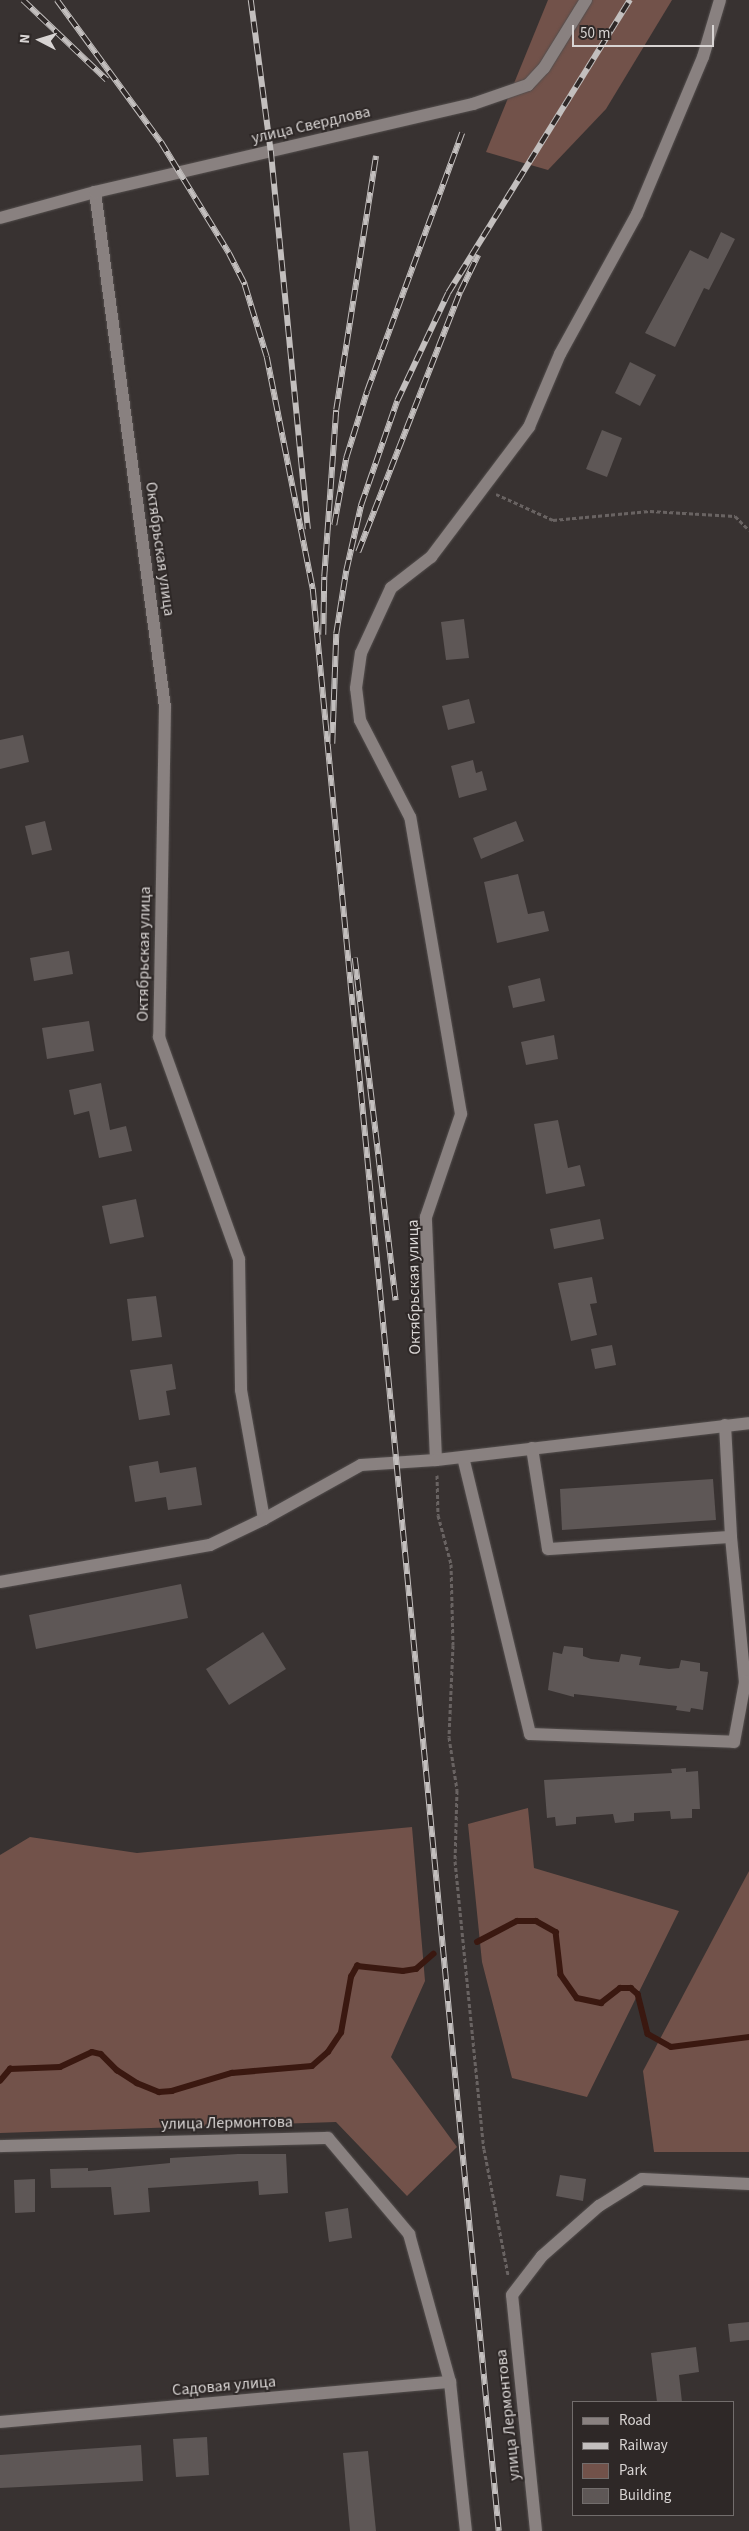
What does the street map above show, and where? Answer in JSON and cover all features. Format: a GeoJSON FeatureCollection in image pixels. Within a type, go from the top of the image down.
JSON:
{"type":"FeatureCollection","features":[{"type":"Feature","properties":{"kind":"street","name":"улица Свердлова"},"geometry":{"type":"LineString","coordinates":[[0,218],[96,192],[473,104],[528,84],[544,68],[586,0]]}},
{"type":"Feature","properties":{"kind":"street"},"geometry":{"type":"LineString","coordinates":[[481,488],[529,427],[560,354],[637,214],[704,57],[720,0]]}},
{"type":"Feature","properties":{"kind":"street","name":"Октябрьская улица"},"geometry":{"type":"LineString","coordinates":[[96,192],[165,707],[159,1037],[239,1259],[241,1390],[264,1519]]}},
{"type":"Feature","properties":{"kind":"street","name":"Октябрьская улица"},"geometry":{"type":"LineString","coordinates":[[436,1460],[426,1217],[462,1114],[410,817],[360,720],[356,688],[360,654],[391,588],[431,557],[481,488]]}},
{"type":"Feature","properties":{"kind":"street"},"geometry":{"type":"LineString","coordinates":[[0,1582],[210,1545],[264,1519],[361,1464],[436,1460],[749,1423]]}},
{"type":"Feature","properties":{"kind":"street"},"geometry":{"type":"LineString","coordinates":[[463,1457],[530,1734],[734,1742],[747,1681],[730,1537],[725,1425]]}},
{"type":"Feature","properties":{"kind":"street"},"geometry":{"type":"LineString","coordinates":[[532,1448],[548,1549],[730,1537]]}},
{"type":"Feature","properties":{"kind":"street","name":"улица Лермонтова"},"geometry":{"type":"LineString","coordinates":[[0,2146],[328,2138],[409,2234],[450,2382]]}},
{"type":"Feature","properties":{"kind":"street"},"geometry":{"type":"LineString","coordinates":[[512,2295],[549,2250],[599,2206],[642,2178],[749,2184]]}},
{"type":"Feature","properties":{"kind":"street","name":"улица Лермонтова"},"geometry":{"type":"LineString","coordinates":[[512,2295],[536,2531]]}},
{"type":"Feature","properties":{"kind":"street"},"geometry":{"type":"LineString","coordinates":[[450,2382],[466,2531]]}},
{"type":"Feature","properties":{"kind":"street","name":"Садовая улица"},"geometry":{"type":"LineString","coordinates":[[0,2422],[450,2382]]}},
{"type":"Feature","properties":{"kind":"path"},"geometry":{"type":"LineString","coordinates":[[481,488],[553,520],[650,511],[736,516],[749,530]]}},
{"type":"Feature","properties":{"kind":"path"},"geometry":{"type":"LineString","coordinates":[[436,1460],[438,1515],[451,1564],[453,1645],[449,1737],[457,1790],[455,1861],[484,2149],[512,2295]]}},
{"type":"Feature","properties":{"kind":"green space"},"geometry":{"type":"Polygon","coordinates":[[[548,0],[672,0],[606,109],[548,170],[486,152],[548,0]]]}},
{"type":"Feature","properties":{"kind":"green space"},"geometry":{"type":"Polygon","coordinates":[[[528,1808],[534,1868],[679,1911],[587,2097],[512,2078],[482,1962],[468,1824],[528,1808]]]}},
{"type":"Feature","properties":{"kind":"green space"},"geometry":{"type":"Polygon","coordinates":[[[412,1827],[425,1981],[391,2057],[457,2147],[407,2196],[336,2122],[0,2133],[0,1855],[30,1837],[137,1853],[412,1827]]]}},
{"type":"Feature","properties":{"kind":"green space"},"geometry":{"type":"Polygon","coordinates":[[[749,1871],[749,2152],[654,2152],[643,2071],[749,1871]]]}},
{"type":"Feature","properties":{"kind":"building"},"geometry":{"type":"Polygon","coordinates":[[[721,232],[735,239],[709,290],[704,288],[675,347],[645,333],[690,250],[708,259],[721,232]]]}},
{"type":"Feature","properties":{"kind":"building"},"geometry":{"type":"Polygon","coordinates":[[[630,362],[656,375],[640,406],[615,393],[630,362]]]}},
{"type":"Feature","properties":{"kind":"building"},"geometry":{"type":"Polygon","coordinates":[[[602,430],[622,438],[607,477],[586,469],[602,430]]]}},
{"type":"Feature","properties":{"kind":"building"},"geometry":{"type":"Polygon","coordinates":[[[464,619],[469,658],[446,660],[441,622],[464,619]]]}},
{"type":"Feature","properties":{"kind":"building"},"geometry":{"type":"Polygon","coordinates":[[[469,699],[475,723],[448,730],[442,706],[469,699]]]}},
{"type":"Feature","properties":{"kind":"building"},"geometry":{"type":"Polygon","coordinates":[[[23,735],[29,762],[0,769],[0,740],[23,735]]]}},
{"type":"Feature","properties":{"kind":"building"},"geometry":{"type":"Polygon","coordinates":[[[473,760],[476,773],[482,771],[487,790],[459,798],[451,766],[473,760]]]}},
{"type":"Feature","properties":{"kind":"building"},"geometry":{"type":"Polygon","coordinates":[[[45,821],[52,850],[32,855],[25,826],[45,821]]]}},
{"type":"Feature","properties":{"kind":"building"},"geometry":{"type":"Polygon","coordinates":[[[516,821],[524,841],[481,859],[473,838],[516,821]]]}},
{"type":"Feature","properties":{"kind":"building"},"geometry":{"type":"Polygon","coordinates":[[[518,874],[528,914],[544,911],[549,931],[497,943],[484,882],[518,874]]]}},
{"type":"Feature","properties":{"kind":"building"},"geometry":{"type":"Polygon","coordinates":[[[69,951],[73,974],[34,981],[30,958],[69,951]]]}},
{"type":"Feature","properties":{"kind":"building"},"geometry":{"type":"Polygon","coordinates":[[[540,978],[545,1001],[513,1008],[508,986],[540,978]]]}},
{"type":"Feature","properties":{"kind":"building"},"geometry":{"type":"Polygon","coordinates":[[[89,1021],[94,1051],[47,1059],[42,1028],[89,1021]]]}},
{"type":"Feature","properties":{"kind":"building"},"geometry":{"type":"Polygon","coordinates":[[[554,1035],[558,1059],[526,1065],[521,1042],[554,1035]]]}},
{"type":"Feature","properties":{"kind":"building"},"geometry":{"type":"Polygon","coordinates":[[[101,1083],[110,1130],[126,1126],[132,1151],[99,1158],[89,1111],[74,1115],[69,1090],[101,1083]]]}},
{"type":"Feature","properties":{"kind":"building"},"geometry":{"type":"Polygon","coordinates":[[[558,1120],[568,1168],[580,1165],[585,1186],[546,1194],[534,1124],[558,1120]]]}},
{"type":"Feature","properties":{"kind":"building"},"geometry":{"type":"Polygon","coordinates":[[[136,1199],[144,1237],[110,1244],[102,1206],[136,1199]]]}},
{"type":"Feature","properties":{"kind":"building"},"geometry":{"type":"Polygon","coordinates":[[[600,1219],[604,1239],[554,1249],[550,1229],[600,1219]]]}},
{"type":"Feature","properties":{"kind":"building"},"geometry":{"type":"Polygon","coordinates":[[[592,1277],[597,1303],[590,1304],[597,1335],[571,1341],[558,1283],[592,1277]]]}},
{"type":"Feature","properties":{"kind":"building"},"geometry":{"type":"Polygon","coordinates":[[[156,1296],[162,1337],[132,1341],[127,1299],[156,1296]]]}},
{"type":"Feature","properties":{"kind":"building"},"geometry":{"type":"Polygon","coordinates":[[[612,1345],[616,1365],[595,1369],[591,1349],[612,1345]]]}},
{"type":"Feature","properties":{"kind":"building"},"geometry":{"type":"Polygon","coordinates":[[[172,1364],[176,1389],[166,1391],[170,1415],[139,1420],[130,1370],[172,1364]]]}},
{"type":"Feature","properties":{"kind":"building"},"geometry":{"type":"Polygon","coordinates":[[[158,1461],[160,1473],[196,1467],[202,1505],[168,1510],[166,1497],[135,1502],[129,1466],[158,1461]]]}},
{"type":"Feature","properties":{"kind":"building"},"geometry":{"type":"Polygon","coordinates":[[[713,1479],[716,1520],[562,1530],[560,1489],[713,1479]]]}},
{"type":"Feature","properties":{"kind":"building"},"geometry":{"type":"Polygon","coordinates":[[[181,1584],[188,1618],[36,1649],[29,1615],[181,1584]]]}},
{"type":"Feature","properties":{"kind":"building"},"geometry":{"type":"Polygon","coordinates":[[[263,1632],[286,1669],[229,1705],[206,1669],[263,1632]]]}},
{"type":"Feature","properties":{"kind":"building"},"geometry":{"type":"Polygon","coordinates":[[[564,1646],[583,1648],[583,1656],[591,1659],[619,1662],[621,1654],[641,1657],[639,1665],[669,1669],[679,1668],[681,1660],[700,1663],[700,1671],[708,1672],[703,1710],[691,1708],[690,1712],[676,1710],[677,1706],[574,1694],[574,1697],[548,1690],[553,1652],[562,1654],[564,1646]]]}},
{"type":"Feature","properties":{"kind":"building"},"geometry":{"type":"Polygon","coordinates":[[[686,1768],[686,1772],[698,1771],[700,1809],[692,1809],[692,1818],[671,1819],[670,1811],[634,1813],[634,1821],[615,1823],[613,1814],[576,1817],[576,1824],[556,1826],[555,1817],[547,1818],[544,1780],[672,1773],[671,1769],[686,1768]]]}},
{"type":"Feature","properties":{"kind":"building"},"geometry":{"type":"Polygon","coordinates":[[[238,2154],[286,2154],[288,2193],[259,2195],[258,2181],[148,2188],[150,2212],[114,2215],[111,2187],[51,2188],[50,2169],[88,2168],[88,2171],[170,2163],[170,2158],[238,2154]]]}},
{"type":"Feature","properties":{"kind":"building"},"geometry":{"type":"Polygon","coordinates":[[[560,2175],[586,2179],[583,2201],[556,2196],[560,2175]]]}},
{"type":"Feature","properties":{"kind":"building"},"geometry":{"type":"Polygon","coordinates":[[[35,2179],[35,2212],[15,2213],[14,2180],[35,2179]]]}},
{"type":"Feature","properties":{"kind":"building"},"geometry":{"type":"Polygon","coordinates":[[[348,2208],[352,2238],[329,2242],[325,2212],[348,2208]]]}},
{"type":"Feature","properties":{"kind":"building"},"geometry":{"type":"Polygon","coordinates":[[[749,2322],[749,2340],[730,2342],[728,2324],[749,2322]]]}},
{"type":"Feature","properties":{"kind":"building"},"geometry":{"type":"Polygon","coordinates":[[[696,2347],[699,2372],[679,2375],[682,2401],[657,2401],[651,2353],[696,2347]]]}},
{"type":"Feature","properties":{"kind":"building"},"geometry":{"type":"Polygon","coordinates":[[[207,2437],[209,2475],[176,2477],[173,2439],[207,2437]]]}},
{"type":"Feature","properties":{"kind":"building"},"geometry":{"type":"Polygon","coordinates":[[[141,2445],[143,2481],[0,2488],[0,2455],[141,2445]]]}},
{"type":"Feature","properties":{"kind":"building"},"geometry":{"type":"Polygon","coordinates":[[[368,2451],[376,2531],[350,2531],[343,2453],[368,2451]]]}},
{"type":"Feature","properties":{"kind":"waterway"},"geometry":{"type":"LineString","coordinates":[[477,1942],[517,1921],[536,1921],[556,1932],[561,1975],[577,1998],[601,2003],[620,1988],[631,1988],[638,1994],[648,2034],[671,2047],[749,2037]]}},
{"type":"Feature","properties":{"kind":"waterway"},"geometry":{"type":"LineString","coordinates":[[0,2081],[10,2069],[60,2067],[92,2052],[101,2054],[117,2070],[137,2083],[159,2092],[172,2091],[232,2073],[312,2066],[328,2052],[341,2033],[351,1977],[357,1966],[403,1971],[416,1969],[433,1954]]}},
{"type":"Feature","properties":{"kind":"railway"},"geometry":{"type":"LineString","coordinates":[[23,0],[107,80]]}},
{"type":"Feature","properties":{"kind":"railway"},"geometry":{"type":"LineString","coordinates":[[57,0],[161,142],[229,253],[245,285],[267,357],[313,589],[499,2531]]}},
{"type":"Feature","properties":{"kind":"railway"},"geometry":{"type":"LineString","coordinates":[[251,0],[271,151],[308,529]]}},
{"type":"Feature","properties":{"kind":"railway"},"geometry":{"type":"LineString","coordinates":[[332,744],[336,634],[346,571],[361,505],[397,401],[448,293],[630,0]]}},
{"type":"Feature","properties":{"kind":"railway"},"geometry":{"type":"LineString","coordinates":[[334,525],[346,458],[367,391],[462,133]]}},
{"type":"Feature","properties":{"kind":"railway"},"geometry":{"type":"LineString","coordinates":[[323,635],[324,577],[336,410],[376,156]]}},
{"type":"Feature","properties":{"kind":"railway"},"geometry":{"type":"LineString","coordinates":[[358,552],[460,292],[478,255]]}},
{"type":"Feature","properties":{"kind":"railway"},"geometry":{"type":"LineString","coordinates":[[355,958],[396,1301]]}}]}
